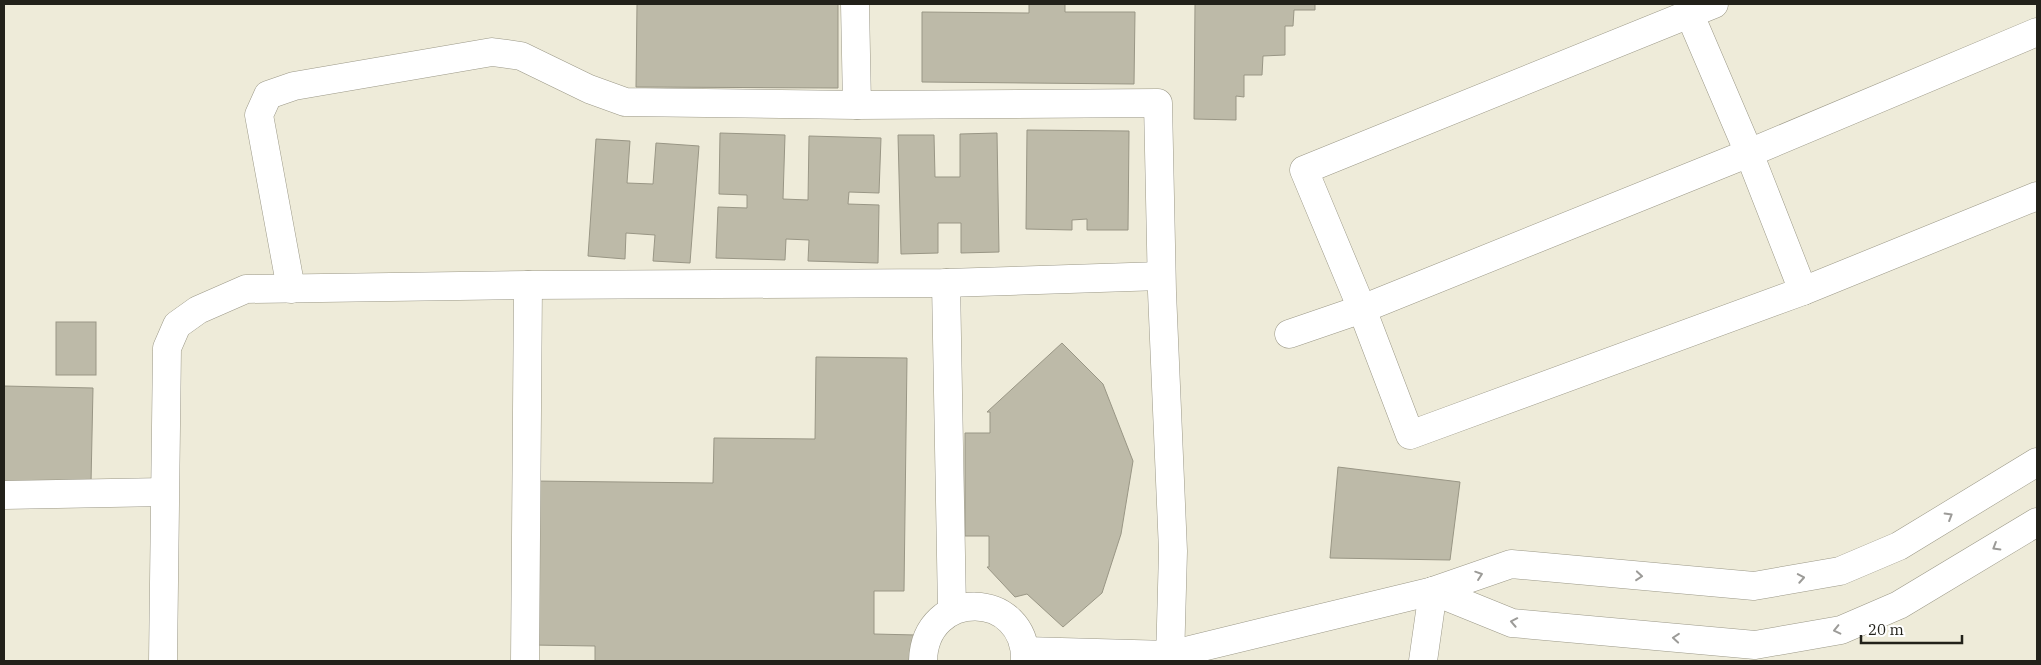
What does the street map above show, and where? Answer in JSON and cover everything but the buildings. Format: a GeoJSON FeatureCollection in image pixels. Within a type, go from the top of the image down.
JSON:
{"type":"FeatureCollection","features":[{"type":"Feature","properties":{"kind":"street"},"geometry":{"type":"LineString","coordinates":[[855,4],[856,105]]}},
{"type":"Feature","properties":{"kind":"street"},"geometry":{"type":"LineString","coordinates":[[1714,4],[1304,170],[1362,309],[1410,436],[1803,291],[2037,196]]}},
{"type":"Feature","properties":{"kind":"street"},"geometry":{"type":"LineString","coordinates":[[1690,14],[1749,153],[1803,291]]}},
{"type":"Feature","properties":{"kind":"street"},"geometry":{"type":"LineString","coordinates":[[1289,334],[1362,309],[1749,153],[2037,32]]}},
{"type":"Feature","properties":{"kind":"street"},"geometry":{"type":"LineString","coordinates":[[291,289],[259,115],[268,95],[294,86],[492,52],[521,56],[613,99],[625,102],[856,105],[1158,103],[1161,276],[1173,551],[1170,658]]}},
{"type":"Feature","properties":{"kind":"street"},"geometry":{"type":"LineString","coordinates":[[163,661],[167,348],[177,325],[198,310],[246,289],[528,285],[946,283],[1161,276]]}},
{"type":"Feature","properties":{"kind":"street"},"geometry":{"type":"LineString","coordinates":[[946,283],[952,610]]}},
{"type":"Feature","properties":{"kind":"street"},"geometry":{"type":"LineString","coordinates":[[525,661],[528,285]]}},
{"type":"Feature","properties":{"kind":"street"},"geometry":{"type":"LineString","coordinates":[[923,661],[924,648],[929,632],[939,620],[952,610],[968,606],[984,606],[999,612],[1012,622],[1021,636],[1025,656],[1170,658],[1433,591],[1511,564],[1754,586],[1840,571],[1899,546],[2037,462]]}},
{"type":"Feature","properties":{"kind":"street"},"geometry":{"type":"LineString","coordinates":[[4,494],[164,492]]}},
{"type":"Feature","properties":{"kind":"street"},"geometry":{"type":"LineString","coordinates":[[1433,591],[1512,623],[1755,645],[1841,630],[1899,605],[2037,522]]}},
{"type":"Feature","properties":{"kind":"street"},"geometry":{"type":"LineString","coordinates":[[1423,661],[1433,591]]}}]}
